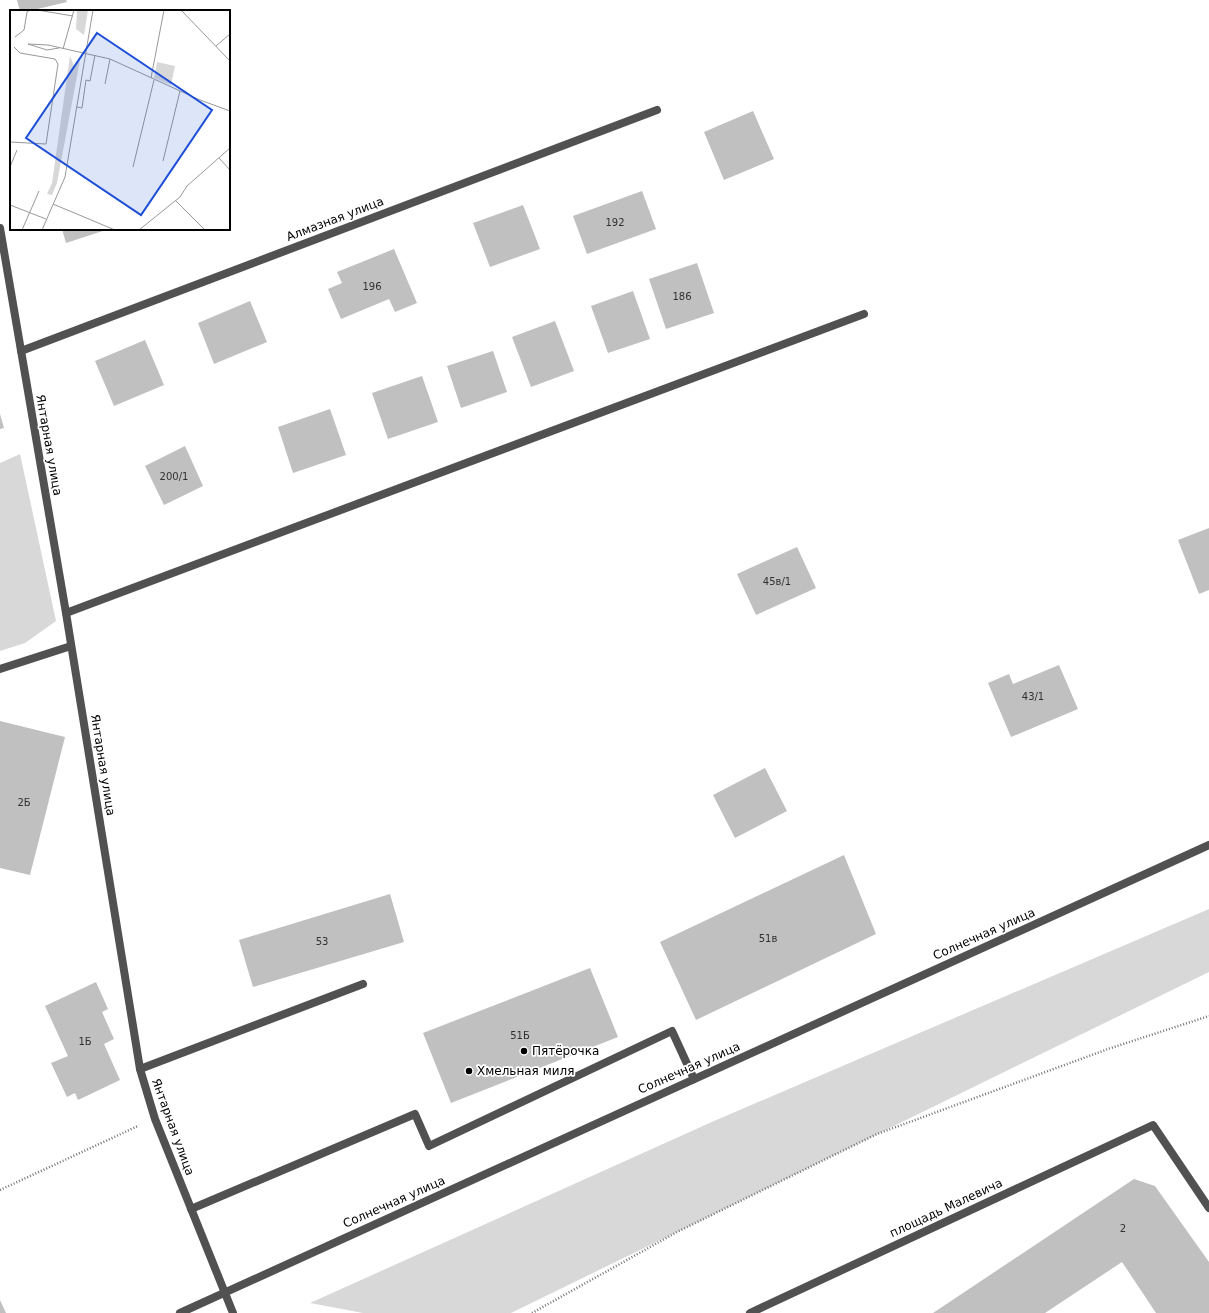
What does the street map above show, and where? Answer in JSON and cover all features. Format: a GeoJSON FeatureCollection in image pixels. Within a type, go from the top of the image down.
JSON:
{"type":"FeatureCollection","features":[{"type":"Feature","properties":{"kind":"street","name":"Алмазная улица"},"geometry":{"type":"LineString","coordinates":[[21,351],[657,110]]}},
{"type":"Feature","properties":{"kind":"street","name":"Янтарная улица"},"geometry":{"type":"LineString","coordinates":[[0,228],[72,646],[140,1069],[155,1119],[233,1313]]}},
{"type":"Feature","properties":{"kind":"street"},"geometry":{"type":"LineString","coordinates":[[66,613],[864,314]]}},
{"type":"Feature","properties":{"kind":"street"},"geometry":{"type":"LineString","coordinates":[[0,669],[72,646]]}},
{"type":"Feature","properties":{"kind":"street","name":"Солнечная улица"},"geometry":{"type":"LineString","coordinates":[[180,1313],[1209,845]]}},
{"type":"Feature","properties":{"kind":"street"},"geometry":{"type":"LineString","coordinates":[[140,1069],[363,984]]}},
{"type":"Feature","properties":{"kind":"street"},"geometry":{"type":"LineString","coordinates":[[191,1209],[415,1114],[429,1146],[672,1031],[694,1079]]}},
{"type":"Feature","properties":{"kind":"street","name":"площадь Малевича"},"geometry":{"type":"LineString","coordinates":[[750,1313],[1153,1125],[1209,1208]]}},
{"type":"Feature","properties":{"kind":"path"},"geometry":{"type":"LineString","coordinates":[[532,1313],[678,1232],[877,1134],[1108,1049],[1209,1016]]}},
{"type":"Feature","properties":{"kind":"path"},"geometry":{"type":"LineString","coordinates":[[0,1190],[155,1119]]}},
{"type":"Feature","properties":{"kind":"shaded area"},"geometry":{"type":"Polygon","coordinates":[[[20,454],[56,621],[25,643],[0,651],[0,463],[20,454]]]}},
{"type":"Feature","properties":{"kind":"shaded area"},"geometry":{"type":"Polygon","coordinates":[[[1209,909],[1209,972],[511,1313],[363,1313],[310,1303],[714,1121],[1209,909]]]}},
{"type":"Feature","properties":{"kind":"building"},"geometry":{"type":"Polygon","coordinates":[[[17,0],[66,0],[67,2],[33,10],[20,10],[17,0]]]}},
{"type":"Feature","properties":{"kind":"building"},"geometry":{"type":"Polygon","coordinates":[[[753,111],[774,159],[724,180],[704,132],[753,111]]]}},
{"type":"Feature","properties":{"kind":"building"},"geometry":{"type":"Polygon","coordinates":[[[642,191],[656,229],[587,254],[573,216],[642,191]]]}},
{"type":"Feature","properties":{"kind":"building"},"geometry":{"type":"Polygon","coordinates":[[[523,205],[540,249],[490,267],[473,223],[523,205]]]}},
{"type":"Feature","properties":{"kind":"building"},"geometry":{"type":"Polygon","coordinates":[[[62,230],[106,230],[66,243],[62,230]]]}},
{"type":"Feature","properties":{"kind":"building"},"geometry":{"type":"Polygon","coordinates":[[[394,249],[417,303],[395,312],[389,299],[341,319],[328,289],[342,283],[337,272],[394,249]]]}},
{"type":"Feature","properties":{"kind":"building"},"geometry":{"type":"Polygon","coordinates":[[[697,263],[714,313],[666,329],[649,279],[697,263]]]}},
{"type":"Feature","properties":{"kind":"building"},"geometry":{"type":"Polygon","coordinates":[[[633,291],[650,339],[608,353],[591,306],[633,291]]]}},
{"type":"Feature","properties":{"kind":"building"},"geometry":{"type":"Polygon","coordinates":[[[250,301],[267,342],[214,364],[198,323],[250,301]]]}},
{"type":"Feature","properties":{"kind":"building"},"geometry":{"type":"Polygon","coordinates":[[[555,321],[574,371],[531,387],[512,337],[555,321]]]}},
{"type":"Feature","properties":{"kind":"building"},"geometry":{"type":"Polygon","coordinates":[[[145,340],[164,385],[114,406],[95,361],[145,340]]]}},
{"type":"Feature","properties":{"kind":"building"},"geometry":{"type":"Polygon","coordinates":[[[493,351],[507,392],[461,408],[447,366],[493,351]]]}},
{"type":"Feature","properties":{"kind":"building"},"geometry":{"type":"Polygon","coordinates":[[[422,376],[438,422],[388,439],[372,393],[422,376]]]}},
{"type":"Feature","properties":{"kind":"building"},"geometry":{"type":"Polygon","coordinates":[[[330,409],[346,455],[293,473],[278,427],[330,409]]]}},
{"type":"Feature","properties":{"kind":"building"},"geometry":{"type":"Polygon","coordinates":[[[0,414],[4,428],[0,429],[0,414]]]}},
{"type":"Feature","properties":{"kind":"building"},"geometry":{"type":"Polygon","coordinates":[[[185,446],[203,486],[164,505],[145,466],[185,446]]]}},
{"type":"Feature","properties":{"kind":"building"},"geometry":{"type":"Polygon","coordinates":[[[1209,528],[1209,590],[1199,594],[1178,540],[1209,528]]]}},
{"type":"Feature","properties":{"kind":"building"},"geometry":{"type":"Polygon","coordinates":[[[797,547],[816,588],[756,615],[737,574],[797,547]]]}},
{"type":"Feature","properties":{"kind":"building"},"geometry":{"type":"Polygon","coordinates":[[[1059,665],[1078,709],[1011,737],[988,683],[1009,674],[1013,684],[1059,665]]]}},
{"type":"Feature","properties":{"kind":"building"},"geometry":{"type":"Polygon","coordinates":[[[0,721],[65,737],[30,875],[0,868],[0,721]]]}},
{"type":"Feature","properties":{"kind":"building"},"geometry":{"type":"Polygon","coordinates":[[[765,768],[787,811],[735,838],[713,795],[765,768]]]}},
{"type":"Feature","properties":{"kind":"building"},"geometry":{"type":"Polygon","coordinates":[[[844,855],[876,934],[696,1020],[660,942],[844,855]]]}},
{"type":"Feature","properties":{"kind":"building"},"geometry":{"type":"Polygon","coordinates":[[[390,894],[404,942],[253,987],[239,940],[390,894]]]}},
{"type":"Feature","properties":{"kind":"building"},"geometry":{"type":"Polygon","coordinates":[[[590,968],[618,1037],[451,1103],[423,1033],[590,968]]]}},
{"type":"Feature","properties":{"kind":"building"},"geometry":{"type":"Polygon","coordinates":[[[96,982],[108,1009],[102,1012],[114,1039],[104,1044],[120,1080],[78,1100],[75,1093],[67,1097],[51,1063],[68,1056],[45,1006],[96,982]]]}},
{"type":"Feature","properties":{"kind":"building"},"geometry":{"type":"Polygon","coordinates":[[[1134,1179],[1155,1186],[1209,1262],[1209,1313],[1156,1313],[1122,1262],[1045,1313],[933,1313],[1134,1179]]]}},
{"type":"Feature","properties":{"kind":"building"},"geometry":{"type":"Polygon","coordinates":[[[0,1300],[6,1313],[0,1313],[0,1300]]]}},
{"type":"Feature","properties":{"kind":"place","name":"Пятёрочка"},"geometry":{"type":"Point","coordinates":[524,1051]}},
{"type":"Feature","properties":{"kind":"place","name":"Хмельная миля"},"geometry":{"type":"Point","coordinates":[469,1071]}}]}
